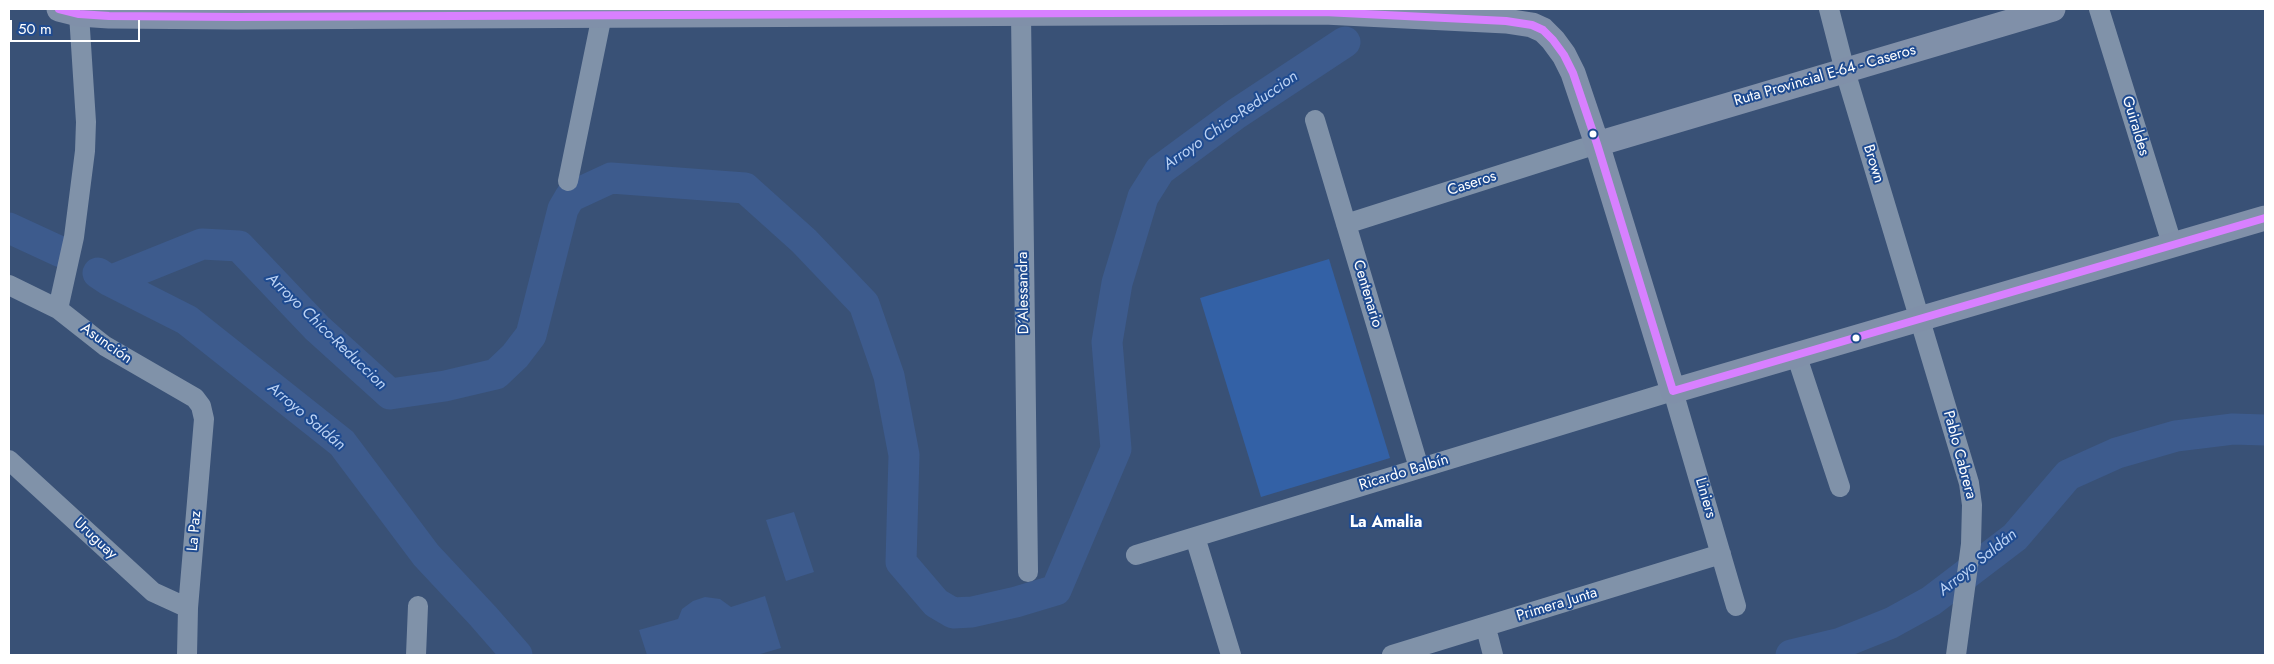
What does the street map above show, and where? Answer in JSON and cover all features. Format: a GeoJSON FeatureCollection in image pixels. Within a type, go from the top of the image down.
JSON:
{"type":"FeatureCollection","features":[{"type":"Feature","properties":{"kind":"main road","name":"Ruta Provincial E-64 - Caseros"},"geometry":{"type":"LineString","coordinates":[[1598,144],[2053,9]]}},
{"type":"Feature","properties":{"kind":"main road"},"geometry":{"type":"LineString","coordinates":[[69,11],[602,14],[710,11],[1021,14],[1324,10],[1506,21],[1532,25],[1543,30],[1564,55],[1573,73],[1598,144],[1673,390],[2265,218]]}},
{"type":"Feature","properties":{"kind":"street","name":"Brown"},"geometry":{"type":"LineString","coordinates":[[1829,9],[1845,71],[1919,318]]}},
{"type":"Feature","properties":{"kind":"street","name":"Guiraldes"},"geometry":{"type":"LineString","coordinates":[[2098,9],[2172,244]]}},
{"type":"Feature","properties":{"kind":"street"},"geometry":{"type":"LineString","coordinates":[[58,309],[81,198],[86,122],[69,11]]}},
{"type":"Feature","properties":{"kind":"street"},"geometry":{"type":"LineString","coordinates":[[568,181],[602,14]]}},
{"type":"Feature","properties":{"kind":"street","name":"D´Alessandra"},"geometry":{"type":"LineString","coordinates":[[1021,14],[1028,572]]}},
{"type":"Feature","properties":{"kind":"street","name":"Centenario"},"geometry":{"type":"LineString","coordinates":[[1315,120],[1419,468]]}},
{"type":"Feature","properties":{"kind":"street","name":"Caseros"},"geometry":{"type":"LineString","coordinates":[[1346,224],[1598,144]]}},
{"type":"Feature","properties":{"kind":"street","name":"Asunción"},"geometry":{"type":"LineString","coordinates":[[9,285],[58,309],[104,346],[195,398],[201,406]]}},
{"type":"Feature","properties":{"kind":"street","name":"Pablo Cabrera"},"geometry":{"type":"LineString","coordinates":[[1919,318],[1969,483],[1972,505],[1971,544],[1956,655]]}},
{"type":"Feature","properties":{"kind":"street"},"geometry":{"type":"LineString","coordinates":[[1796,354],[1840,487]]}},
{"type":"Feature","properties":{"kind":"street","name":"Ricardo Balbín"},"geometry":{"type":"LineString","coordinates":[[1136,555],[1673,390]]}},
{"type":"Feature","properties":{"kind":"street","name":"Liniers"},"geometry":{"type":"LineString","coordinates":[[1673,390],[1736,606]]}},
{"type":"Feature","properties":{"kind":"street","name":"La Paz"},"geometry":{"type":"LineString","coordinates":[[187,655],[188,608],[204,420],[201,406]]}},
{"type":"Feature","properties":{"kind":"street","name":"Uruguay"},"geometry":{"type":"LineString","coordinates":[[9,460],[153,592],[188,608]]}},
{"type":"Feature","properties":{"kind":"street"},"geometry":{"type":"LineString","coordinates":[[1195,537],[1231,655]]}},
{"type":"Feature","properties":{"kind":"street","name":"Primera Junta"},"geometry":{"type":"LineString","coordinates":[[1392,655],[1486,628],[1721,554]]}},
{"type":"Feature","properties":{"kind":"street"},"geometry":{"type":"LineString","coordinates":[[416,655],[418,606]]}},
{"type":"Feature","properties":{"kind":"street"},"geometry":{"type":"LineString","coordinates":[[1486,628],[1493,655]]}},
{"type":"Feature","properties":{"kind":"shaded area"},"geometry":{"type":"Polygon","coordinates":[[[1329,259],[1390,458],[1261,497],[1200,298],[1329,259]]]}},
{"type":"Feature","properties":{"kind":"shaded area"},"geometry":{"type":"Polygon","coordinates":[[[794,512],[814,572],[786,581],[766,520],[794,512]]]}},
{"type":"Feature","properties":{"kind":"shaded area"},"geometry":{"type":"Polygon","coordinates":[[[765,596],[781,648],[757,655],[647,655],[639,630],[678,619],[682,609],[693,601],[705,597],[720,599],[731,607],[765,596]]]}},
{"type":"Feature","properties":{"kind":"waterway","name":"Arroyo Chico-Reduccion"},"geometry":{"type":"LineString","coordinates":[[110,281],[202,244],[239,246],[317,328],[390,394],[445,386],[496,374],[515,356],[531,335],[563,209],[570,197],[611,178],[745,188],[804,241],[864,304],[889,376],[904,455],[901,562],[936,603],[953,613],[972,612],[1056,590],[1116,449],[1107,342],[1117,283],[1143,197],[1160,170],[1236,114],[1345,42]]}},
{"type":"Feature","properties":{"kind":"waterway","name":"Arroyo Saldán"},"geometry":{"type":"LineString","coordinates":[[9,228],[61,252]]}},
{"type":"Feature","properties":{"kind":"waterway","name":"Arroyo Saldán"},"geometry":{"type":"LineString","coordinates":[[98,273],[187,320],[342,443],[426,555],[517,655]]}},
{"type":"Feature","properties":{"kind":"waterway","name":"Arroyo Saldán"},"geometry":{"type":"LineString","coordinates":[[1791,655],[1841,643],[1891,623],[1931,601],[2015,537],[2068,475],[2117,453],[2176,436],[2233,429],[2265,430]]}},
{"type":"Feature","properties":{"kind":"transit line"},"geometry":{"type":"LineString","coordinates":[[59,9],[79,14],[109,16],[237,17],[1324,12],[1506,21],[1532,25],[1543,30],[1553,40],[1564,55],[1573,73],[1597,144],[1673,391],[2265,218]]}},
{"type":"Feature","properties":{"kind":"district","name":"La Amalia"},"geometry":{"type":"Point","coordinates":[1386,523]}}]}
